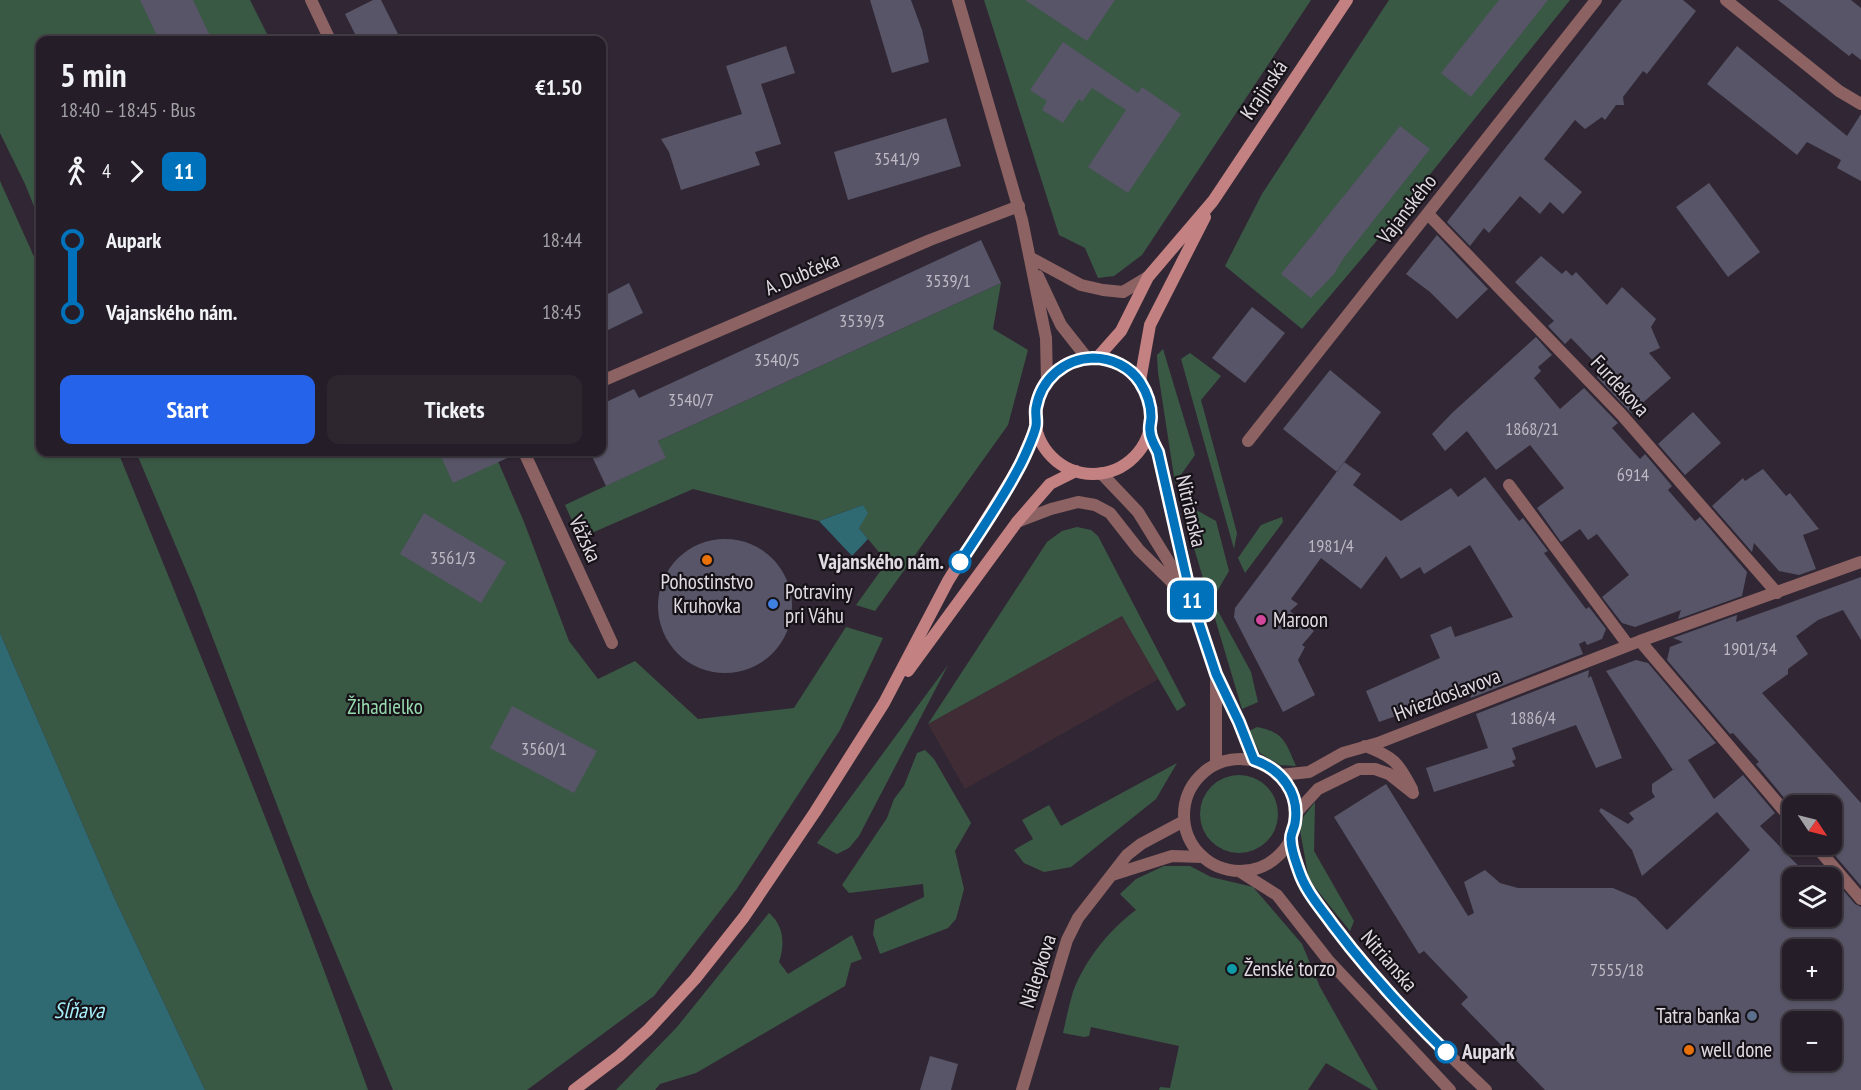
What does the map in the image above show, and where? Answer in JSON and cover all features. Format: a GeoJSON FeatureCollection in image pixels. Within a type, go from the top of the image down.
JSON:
{"type":"FeatureCollection","features":[{"type":"Feature","properties":{"kind":"main road","name":"Krajinská"},"geometry":{"type":"LineString","coordinates":[[1140,381],[1150,325],[1213,201],[1347,0]]}},
{"type":"Feature","properties":{"kind":"main road","name":"Krajinská"},"geometry":{"type":"LineString","coordinates":[[1092,358],[1121,331],[1148,277],[1213,201]]}},
{"type":"Feature","properties":{"kind":"main road"},"geometry":{"type":"LineString","coordinates":[[1092,358],[1117,363],[1140,381],[1151,410],[1149,430],[1141,448],[1128,462],[1101,473],[1076,471],[1057,462],[1044,446],[1036,426],[1037,403],[1047,381],[1065,366],[1075,361],[1092,358]]}},
{"type":"Feature","properties":{"kind":"main road"},"geometry":{"type":"LineString","coordinates":[[884,703],[948,581],[1019,467],[1036,426]]}},
{"type":"Feature","properties":{"kind":"main road"},"geometry":{"type":"LineString","coordinates":[[574,1090],[619,1056],[648,1030],[720,950],[802,831],[884,703],[1017,522],[1050,484],[1076,471]]}},
{"type":"Feature","properties":{"kind":"street"},"geometry":{"type":"LineString","coordinates":[[311,0],[328,36]]}},
{"type":"Feature","properties":{"kind":"street"},"geometry":{"type":"LineString","coordinates":[[958,0],[1019,206],[1046,338],[1047,381]]}},
{"type":"Feature","properties":{"kind":"street","name":"Vajanského"},"geometry":{"type":"LineString","coordinates":[[1248,441],[1596,0]]}},
{"type":"Feature","properties":{"kind":"street"},"geometry":{"type":"LineString","coordinates":[[1726,0],[1839,91],[1861,104]]}},
{"type":"Feature","properties":{"kind":"street","name":"A. Dubčeka"},"geometry":{"type":"LineString","coordinates":[[606,379],[930,240],[1019,206]]}},
{"type":"Feature","properties":{"kind":"street","name":"Furdekova"},"geometry":{"type":"LineString","coordinates":[[1428,214],[1621,414],[1777,593]]}},
{"type":"Feature","properties":{"kind":"street"},"geometry":{"type":"LineString","coordinates":[[1030,258],[1081,285],[1103,290],[1123,292],[1148,277]]}},
{"type":"Feature","properties":{"kind":"street"},"geometry":{"type":"LineString","coordinates":[[1030,258],[1061,325],[1092,358]]}},
{"type":"Feature","properties":{"kind":"street","name":"Nitrianska"},"geometry":{"type":"LineString","coordinates":[[1149,430],[1158,452],[1192,602],[1216,674],[1254,760]]}},
{"type":"Feature","properties":{"kind":"street","name":"Vážska"},"geometry":{"type":"LineString","coordinates":[[526,456],[612,643]]}},
{"type":"Feature","properties":{"kind":"street","name":"Nitrianska"},"geometry":{"type":"LineString","coordinates":[[1101,473],[1138,512],[1192,602]]}},
{"type":"Feature","properties":{"kind":"street"},"geometry":{"type":"LineString","coordinates":[[1509,485],[1634,643],[1782,809]]}},
{"type":"Feature","properties":{"kind":"street"},"geometry":{"type":"LineString","coordinates":[[1017,522],[1078,502],[1095,505],[1110,513],[1139,550],[1192,602]]}},
{"type":"Feature","properties":{"kind":"street","name":"Hviezdoslavova"},"geometry":{"type":"LineString","coordinates":[[1280,775],[1309,772],[1344,753],[1378,743],[1634,643],[1861,562]]}},
{"type":"Feature","properties":{"kind":"street","name":"Nitrianska"},"geometry":{"type":"LineString","coordinates":[[1216,674],[1216,764]]}},
{"type":"Feature","properties":{"kind":"street"},"geometry":{"type":"LineString","coordinates":[[1296,813],[1318,789],[1359,769],[1375,769],[1389,774],[1413,793],[1401,767],[1386,754],[1365,746]]}},
{"type":"Feature","properties":{"kind":"street"},"geometry":{"type":"LineString","coordinates":[[1202,857],[1189,841],[1184,821],[1184,809],[1191,787],[1198,778],[1216,764],[1235,759],[1254,760],[1263,764],[1280,775],[1290,790],[1296,813]]}},
{"type":"Feature","properties":{"kind":"street","name":"Nitrianska"},"geometry":{"type":"LineString","coordinates":[[1202,857],[1220,868],[1239,871],[1257,868],[1274,860],[1286,847],[1296,822],[1296,813]]}},
{"type":"Feature","properties":{"kind":"street","name":"Nálepkova"},"geometry":{"type":"LineString","coordinates":[[1022,1090],[1067,940],[1078,918],[1127,855],[1141,844],[1184,821]]}},
{"type":"Feature","properties":{"kind":"street","name":"Nitrianska"},"geometry":{"type":"LineString","coordinates":[[1290,839],[1300,872],[1311,895],[1347,944],[1419,1026],[1486,1090]]}},
{"type":"Feature","properties":{"kind":"street"},"geometry":{"type":"LineString","coordinates":[[1823,855],[1861,899]]}},
{"type":"Feature","properties":{"kind":"street"},"geometry":{"type":"LineString","coordinates":[[1112,875],[1172,856],[1202,857]]}},
{"type":"Feature","properties":{"kind":"street","name":"Nitrianska"},"geometry":{"type":"LineString","coordinates":[[1239,871],[1277,895],[1328,960],[1450,1090]]}},
{"type":"Feature","properties":{"kind":"shaded area"},"geometry":{"type":"Polygon","coordinates":[[[1122,616],[1159,679],[965,789],[928,724],[1122,616]]]}},
{"type":"Feature","properties":{"kind":"green space"},"geometry":{"type":"Polygon","coordinates":[[[0,0],[250,0],[268,36],[36,36],[36,211],[0,133],[0,0]]]}},
{"type":"Feature","properties":{"kind":"green space"},"geometry":{"type":"Polygon","coordinates":[[[984,0],[1311,0],[1142,255],[1114,276],[1098,278],[1085,248],[1059,235],[984,0]]]}},
{"type":"Feature","properties":{"kind":"green space"},"geometry":{"type":"Polygon","coordinates":[[[1389,0],[1570,0],[1374,244],[1302,329],[1225,266],[1262,194],[1389,0]]]}},
{"type":"Feature","properties":{"kind":"green space"},"geometry":{"type":"Polygon","coordinates":[[[0,181],[36,261],[36,456],[120,456],[278,850],[368,1090],[205,1090],[114,897],[0,633],[0,181]]]}},
{"type":"Feature","properties":{"kind":"green space"},"geometry":{"type":"Polygon","coordinates":[[[1001,283],[993,329],[1028,350],[1008,425],[875,611],[856,605],[887,562],[859,528],[863,505],[819,521],[693,489],[580,538],[565,505],[665,458],[658,441],[1001,283]]]}},
{"type":"Feature","properties":{"kind":"green space"},"geometry":{"type":"Polygon","coordinates":[[[1163,349],[1195,455],[1175,483],[1158,372],[1157,355],[1163,349]]]}},
{"type":"Feature","properties":{"kind":"green space"},"geometry":{"type":"Polygon","coordinates":[[[1190,353],[1221,376],[1201,400],[1237,533],[1234,549],[1181,359],[1190,353]]]}},
{"type":"Feature","properties":{"kind":"green space","name":"Žihadielko"},"geometry":{"type":"Polygon","coordinates":[[[138,456],[496,456],[524,522],[569,641],[598,679],[635,661],[698,719],[794,708],[846,627],[883,638],[840,730],[736,890],[654,996],[527,1090],[393,1090],[309,888],[194,589],[138,456]]]}},
{"type":"Feature","properties":{"kind":"green space"},"geometry":{"type":"Polygon","coordinates":[[[1180,501],[1216,521],[1229,571],[1212,600],[1251,672],[1258,702],[1242,709],[1180,501]]]}},
{"type":"Feature","properties":{"kind":"green space"},"geometry":{"type":"Polygon","coordinates":[[[1282,517],[1283,522],[1245,573],[1238,558],[1261,525],[1282,517]]]}},
{"type":"Feature","properties":{"kind":"green space"},"geometry":{"type":"Polygon","coordinates":[[[1077,527],[1091,530],[1098,536],[1186,705],[1177,711],[1122,616],[928,724],[1047,542],[1062,531],[1077,527]]]}},
{"type":"Feature","properties":{"kind":"green space"},"geometry":{"type":"Polygon","coordinates":[[[948,665],[859,836],[849,848],[837,854],[817,843],[948,665]]]}},
{"type":"Feature","properties":{"kind":"green space"},"geometry":{"type":"Polygon","coordinates":[[[1257,727],[1279,735],[1296,766],[1280,765],[1260,753],[1249,731],[1257,727]]]}},
{"type":"Feature","properties":{"kind":"green space"},"geometry":{"type":"Polygon","coordinates":[[[925,750],[934,759],[971,823],[955,851],[964,889],[956,919],[948,928],[880,954],[873,934],[875,920],[924,897],[923,884],[849,893],[842,885],[887,818],[894,799],[904,786],[917,753],[925,750]]]}},
{"type":"Feature","properties":{"kind":"green space"},"geometry":{"type":"Polygon","coordinates":[[[1177,763],[1156,799],[1071,867],[1044,872],[1024,863],[1014,850],[1033,839],[1022,820],[1049,805],[1061,826],[1177,763]]]}},
{"type":"Feature","properties":{"kind":"green space"},"geometry":{"type":"Polygon","coordinates":[[[1239,775],[1254,778],[1267,786],[1275,799],[1278,814],[1275,829],[1267,842],[1254,850],[1239,853],[1224,850],[1211,842],[1203,829],[1200,814],[1203,799],[1211,786],[1224,778],[1239,775]]]}},
{"type":"Feature","properties":{"kind":"green space"},"geometry":{"type":"Polygon","coordinates":[[[1315,802],[1314,851],[1354,921],[1350,931],[1309,880],[1300,830],[1304,816],[1315,802]]]}},
{"type":"Feature","properties":{"kind":"green space"},"geometry":{"type":"Polygon","coordinates":[[[1164,866],[1190,866],[1211,877],[1253,887],[1302,944],[1320,987],[1378,1090],[1372,1090],[1326,1063],[1308,1090],[1159,1090],[1160,1087],[1170,1088],[1179,1046],[1091,1027],[1089,1036],[1063,1033],[1073,992],[1084,968],[1107,936],[1136,910],[1120,894],[1136,879],[1164,866]]]}},
{"type":"Feature","properties":{"kind":"green space"},"geometry":{"type":"Polygon","coordinates":[[[769,913],[780,929],[782,949],[779,962],[788,974],[852,935],[862,959],[851,963],[845,986],[696,1073],[660,1084],[655,1090],[616,1090],[677,1027],[769,913]]]}},
{"type":"Feature","properties":{"kind":"water"},"geometry":{"type":"Polygon","coordinates":[[[863,505],[868,513],[859,528],[868,539],[852,556],[819,521],[863,505]]]}},
{"type":"Feature","properties":{"kind":"water","name":"Sĺňava"},"geometry":{"type":"Polygon","coordinates":[[[0,633],[114,897],[205,1090],[0,1090],[0,633]]]}},
{"type":"Feature","properties":{"kind":"building"},"geometry":{"type":"Polygon","coordinates":[[[140,0],[193,0],[210,36],[157,36],[140,0]]]}},
{"type":"Feature","properties":{"kind":"building"},"geometry":{"type":"Polygon","coordinates":[[[373,0],[381,0],[399,36],[356,36],[345,14],[373,0]]]}},
{"type":"Feature","properties":{"kind":"building"},"geometry":{"type":"Polygon","coordinates":[[[870,0],[911,0],[922,30],[929,62],[892,73],[870,0]]]}},
{"type":"Feature","properties":{"kind":"building"},"geometry":{"type":"Polygon","coordinates":[[[1025,0],[1115,0],[1087,41],[1025,0]]]}},
{"type":"Feature","properties":{"kind":"building"},"geometry":{"type":"Polygon","coordinates":[[[1499,0],[1548,0],[1471,97],[1441,73],[1499,0]]]}},
{"type":"Feature","properties":{"kind":"building"},"geometry":{"type":"Polygon","coordinates":[[[1622,0],[1683,0],[1696,11],[1647,74],[1643,71],[1623,97],[1624,105],[1616,105],[1605,120],[1602,117],[1585,129],[1575,120],[1544,159],[1582,192],[1563,214],[1550,202],[1540,214],[1520,196],[1489,233],[1484,228],[1470,246],[1447,222],[1622,0]]]}},
{"type":"Feature","properties":{"kind":"building"},"geometry":{"type":"Polygon","coordinates":[[[1778,0],[1851,0],[1861,8],[1861,60],[1852,53],[1849,56],[1778,0]]]}},
{"type":"Feature","properties":{"kind":"building"},"geometry":{"type":"Polygon","coordinates":[[[1063,42],[1138,93],[1142,87],[1181,114],[1128,193],[1088,167],[1126,110],[1092,88],[1082,102],[1079,99],[1063,123],[1042,110],[1047,101],[1030,90],[1063,42]]]}},
{"type":"Feature","properties":{"kind":"building"},"geometry":{"type":"Polygon","coordinates":[[[786,46],[795,73],[761,84],[781,144],[755,152],[760,165],[681,190],[669,152],[661,139],[742,114],[726,66],[786,46]]]}},
{"type":"Feature","properties":{"kind":"building"},"geometry":{"type":"Polygon","coordinates":[[[1737,46],[1847,136],[1861,114],[1861,181],[1837,168],[1841,160],[1807,142],[1797,155],[1707,84],[1737,46]]]}},
{"type":"Feature","properties":{"kind":"building"},"geometry":{"type":"Polygon","coordinates":[[[946,118],[961,166],[848,200],[834,152],[946,118]]]}},
{"type":"Feature","properties":{"kind":"building"},"geometry":{"type":"Polygon","coordinates":[[[1400,126],[1430,149],[1343,259],[1334,274],[1311,298],[1281,274],[1400,126]]]}},
{"type":"Feature","properties":{"kind":"building"},"geometry":{"type":"Polygon","coordinates":[[[1709,183],[1760,252],[1728,277],[1676,207],[1709,183]]]}},
{"type":"Feature","properties":{"kind":"building"},"geometry":{"type":"Polygon","coordinates":[[[1437,235],[1488,289],[1457,319],[1430,292],[1406,274],[1437,235]]]}},
{"type":"Feature","properties":{"kind":"building"},"geometry":{"type":"Polygon","coordinates":[[[981,240],[1001,283],[658,441],[666,458],[606,486],[592,456],[606,456],[606,402],[634,389],[639,398],[981,240]]]}},
{"type":"Feature","properties":{"kind":"building"},"geometry":{"type":"Polygon","coordinates":[[[1541,256],[1562,274],[1566,270],[1572,276],[1576,272],[1607,305],[1622,287],[1656,319],[1651,327],[1660,348],[1649,353],[1671,378],[1631,413],[1597,377],[1603,371],[1571,338],[1565,344],[1548,326],[1554,321],[1515,282],[1541,256]]]}},
{"type":"Feature","properties":{"kind":"building"},"geometry":{"type":"Polygon","coordinates":[[[629,283],[643,313],[606,331],[606,295],[629,283]]]}},
{"type":"Feature","properties":{"kind":"building"},"geometry":{"type":"Polygon","coordinates":[[[1252,307],[1285,333],[1245,383],[1212,358],[1252,307]]]}},
{"type":"Feature","properties":{"kind":"building"},"geometry":{"type":"Polygon","coordinates":[[[1536,337],[1552,355],[1538,367],[1541,371],[1534,378],[1560,409],[1584,388],[1618,423],[1612,428],[1640,459],[1645,454],[1672,486],[1668,490],[1695,521],[1700,517],[1747,572],[1742,596],[1678,619],[1681,610],[1635,627],[1622,623],[1602,597],[1629,575],[1597,534],[1588,540],[1580,529],[1561,542],[1537,508],[1564,488],[1530,445],[1496,470],[1467,431],[1445,451],[1432,434],[1536,337]]]}},
{"type":"Feature","properties":{"kind":"building"},"geometry":{"type":"Polygon","coordinates":[[[1330,370],[1381,412],[1337,472],[1283,429],[1330,370]]]}},
{"type":"Feature","properties":{"kind":"building"},"geometry":{"type":"Polygon","coordinates":[[[1693,412],[1721,443],[1685,475],[1658,444],[1693,412]]]}},
{"type":"Feature","properties":{"kind":"building"},"geometry":{"type":"Polygon","coordinates":[[[441,456],[512,456],[453,483],[441,456]]]}},
{"type":"Feature","properties":{"kind":"building"},"geometry":{"type":"Polygon","coordinates":[[[1344,462],[1361,474],[1353,485],[1401,521],[1451,488],[1458,497],[1485,477],[1519,521],[1523,518],[1548,551],[1544,553],[1586,609],[1589,607],[1606,629],[1602,639],[1587,645],[1585,641],[1579,644],[1583,654],[1471,698],[1468,690],[1379,722],[1366,691],[1440,658],[1430,635],[1451,626],[1455,637],[1513,617],[1470,545],[1424,574],[1420,567],[1401,579],[1386,556],[1361,589],[1321,558],[1291,599],[1298,604],[1290,611],[1314,631],[1302,645],[1305,647],[1298,660],[1315,695],[1283,712],[1234,617],[1235,608],[1344,462]]]}},
{"type":"Feature","properties":{"kind":"building"},"geometry":{"type":"Polygon","coordinates":[[[1763,469],[1786,496],[1790,493],[1819,529],[1803,535],[1816,569],[1799,575],[1779,571],[1754,543],[1752,552],[1712,506],[1743,478],[1745,481],[1763,469]]]}},
{"type":"Feature","properties":{"kind":"building"},"geometry":{"type":"Polygon","coordinates":[[[424,513],[506,562],[481,603],[400,554],[424,513]]]}},
{"type":"Feature","properties":{"kind":"building"},"geometry":{"type":"Polygon","coordinates":[[[725,539],[751,544],[773,558],[787,580],[792,606],[787,632],[773,654],[751,668],[725,673],[699,668],[677,654],[663,632],[658,606],[663,580],[677,558],[699,544],[725,539]]]}},
{"type":"Feature","properties":{"kind":"building"},"geometry":{"type":"Polygon","coordinates":[[[1861,577],[1861,640],[1843,610],[1818,620],[1796,636],[1808,654],[1788,669],[1788,674],[1762,693],[1861,803],[1861,886],[1835,855],[1842,855],[1842,795],[1782,795],[1756,764],[1759,762],[1733,733],[1730,734],[1667,660],[1670,647],[1683,642],[1673,638],[1737,615],[1736,622],[1861,577]]]}},
{"type":"Feature","properties":{"kind":"building"},"geometry":{"type":"Polygon","coordinates":[[[1636,660],[1648,663],[1716,743],[1688,760],[1714,799],[1743,775],[1775,813],[1760,826],[1782,849],[1782,855],[1788,855],[1799,867],[1782,867],[1782,927],[1842,927],[1842,889],[1855,904],[1861,907],[1861,1090],[1545,1090],[1461,1004],[1468,997],[1424,951],[1419,954],[1334,817],[1386,784],[1468,916],[1474,913],[1464,882],[1485,870],[1500,883],[1518,888],[1613,888],[1636,898],[1667,930],[1750,850],[1717,812],[1642,876],[1632,850],[1599,811],[1601,808],[1628,824],[1634,819],[1629,813],[1655,797],[1652,784],[1673,770],[1606,671],[1636,660]]]}},
{"type":"Feature","properties":{"kind":"building"},"geometry":{"type":"Polygon","coordinates":[[[1589,670],[1588,678],[1591,676],[1622,758],[1596,768],[1576,725],[1512,748],[1516,759],[1512,761],[1515,766],[1434,792],[1426,768],[1488,748],[1476,714],[1589,670]]]}},
{"type":"Feature","properties":{"kind":"building"},"geometry":{"type":"Polygon","coordinates":[[[512,706],[597,751],[574,793],[490,748],[512,706]]]}},
{"type":"Feature","properties":{"kind":"building"},"geometry":{"type":"Polygon","coordinates":[[[930,1056],[958,1064],[951,1090],[920,1090],[930,1056]]]}},
{"type":"Feature","properties":{"kind":"bus line","name":"11"},"geometry":{"type":"LineString","coordinates":[[960,562],[1019,467],[1036,426],[1039,395],[1047,381],[1065,366],[1087,358],[1107,359],[1133,374],[1140,381],[1149,400],[1151,420],[1149,430],[1158,452],[1192,602],[1216,674],[1254,760],[1280,775],[1287,783],[1293,797],[1296,822],[1290,839],[1300,872],[1311,895],[1347,944],[1419,1026],[1446,1052]]}},
{"type":"Feature","properties":{"kind":"place","name":"Pohostinstvo Kruhovka"},"geometry":{"type":"Point","coordinates":[707,560]}},
{"type":"Feature","properties":{"kind":"place","name":"Vajanského nám."},"geometry":{"type":"Point","coordinates":[960,562]}},
{"type":"Feature","properties":{"kind":"place","name":"Potraviny pri Váhu"},"geometry":{"type":"Point","coordinates":[773,604]}},
{"type":"Feature","properties":{"kind":"place","name":"Maroon"},"geometry":{"type":"Point","coordinates":[1261,620]}},
{"type":"Feature","properties":{"kind":"place","name":"Ženské torzo"},"geometry":{"type":"Point","coordinates":[1232,969]}},
{"type":"Feature","properties":{"kind":"place","name":"Tatra banka"},"geometry":{"type":"Point","coordinates":[1752,1016]}},
{"type":"Feature","properties":{"kind":"place","name":"well done"},"geometry":{"type":"Point","coordinates":[1689,1050]}},
{"type":"Feature","properties":{"kind":"place","name":"Aupark"},"geometry":{"type":"Point","coordinates":[1446,1052]}}]}
